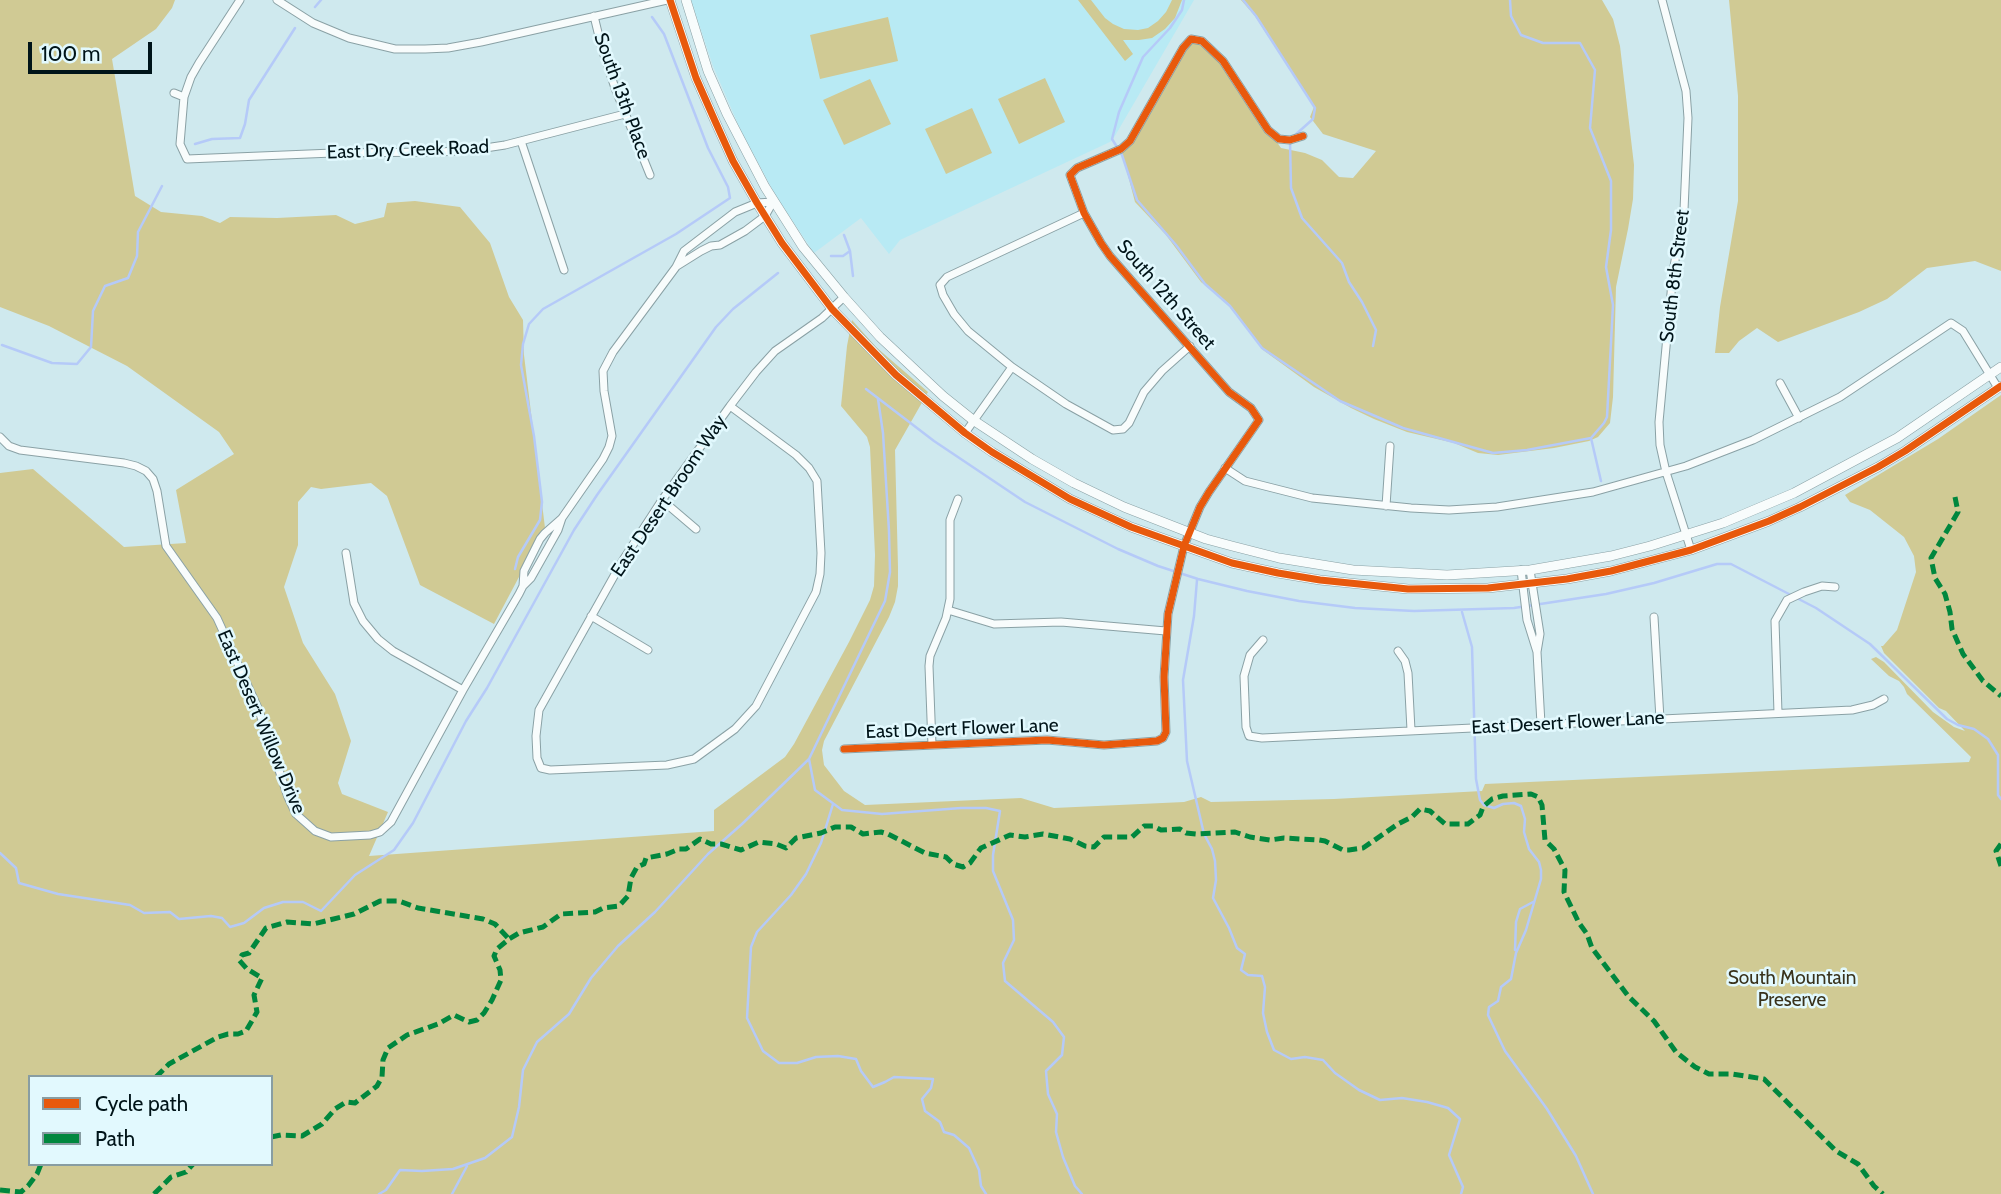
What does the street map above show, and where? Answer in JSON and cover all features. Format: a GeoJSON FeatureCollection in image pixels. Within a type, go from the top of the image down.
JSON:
{"type":"FeatureCollection","features":[{"type":"Feature","properties":{"kind":"street"},"geometry":{"type":"LineString","coordinates":[[174,93],[184,97],[199,63],[240,0]]}},
{"type":"Feature","properties":{"kind":"street"},"geometry":{"type":"LineString","coordinates":[[277,0],[313,23],[349,38],[395,49],[448,48],[668,0],[696,78],[733,161],[757,203],[782,243],[832,309],[896,375],[965,433],[1013,466],[1070,499],[1131,527],[1184,547],[1232,563],[1335,582],[1422,589],[1488,588],[1611,571],[1691,550],[1769,521],[1867,473],[1905,451],[2000,387],[1963,331],[1951,323],[1840,397],[1753,440],[1666,472],[1593,492],[1524,504],[1448,510],[1386,506],[1335,502],[1303,496],[1245,481],[1225,468],[1200,507],[1189,533],[1184,547],[1174,583],[1166,631],[1060,622],[994,624],[948,610]]}},
{"type":"Feature","properties":{"kind":"street"},"geometry":{"type":"LineString","coordinates":[[686,0],[708,71],[773,202],[803,247],[844,297],[904,361],[974,420],[1032,459],[1124,507],[1219,542],[1279,558],[1339,568],[1447,575],[1526,570],[1611,556],[1686,535],[1762,507],[1832,475],[1905,433],[2001,367]]}},
{"type":"Feature","properties":{"kind":"street","name":"South 8th Street"},"geometry":{"type":"LineString","coordinates":[[1661,0],[1686,91],[1688,118],[1684,210],[1673,272],[1659,422],[1660,445],[1691,550]]}},
{"type":"Feature","properties":{"kind":"street","name":"South 13th Place"},"geometry":{"type":"LineString","coordinates":[[594,16],[625,114],[650,175]]}},
{"type":"Feature","properties":{"kind":"street","name":"South 12th Street"},"geometry":{"type":"LineString","coordinates":[[1225,468],[1259,419],[1251,408],[1229,391],[1110,256],[1084,213],[1070,175],[1077,169],[1121,149],[1130,141],[1183,48],[1191,39],[1202,41],[1223,61],[1268,130],[1279,139],[1290,140],[1303,136]]}},
{"type":"Feature","properties":{"kind":"street","name":"East Dry Creek Road"},"geometry":{"type":"LineString","coordinates":[[184,97],[180,144],[187,159],[440,152],[505,145],[625,114]]}},
{"type":"Feature","properties":{"kind":"street"},"geometry":{"type":"LineString","coordinates":[[521,141],[564,270]]}},
{"type":"Feature","properties":{"kind":"street","name":"East Desert Willow Drive"},"geometry":{"type":"LineString","coordinates":[[0,437],[9,446],[20,450],[124,463],[146,471],[153,479],[157,491],[166,546],[217,618],[258,708],[296,814],[315,831],[331,837],[380,832],[391,822],[463,690],[558,530],[562,518],[609,447],[612,436],[599,370],[676,267],[684,251],[735,212],[757,203],[773,202]]}},
{"type":"Feature","properties":{"kind":"street","name":"East Desert Willow Drive"},"geometry":{"type":"LineString","coordinates":[[676,267],[701,251],[720,245],[745,231],[765,216],[773,202]]}},
{"type":"Feature","properties":{"kind":"street"},"geometry":{"type":"LineString","coordinates":[[1084,213],[947,277],[940,285],[954,314],[968,331],[1012,367],[1066,404],[1113,430],[1123,429],[1129,423],[1144,391],[1190,346]]}},
{"type":"Feature","properties":{"kind":"street","name":"East Desert Broom Way"},"geometry":{"type":"LineString","coordinates":[[730,406],[796,455],[817,481],[821,553],[816,592],[748,717],[694,759],[681,764],[550,770],[541,768],[537,758],[536,736],[539,710],[623,559],[662,500],[730,406],[756,372],[775,351],[844,297]]}},
{"type":"Feature","properties":{"kind":"street"},"geometry":{"type":"LineString","coordinates":[[965,433],[1012,367]]}},
{"type":"Feature","properties":{"kind":"street"},"geometry":{"type":"LineString","coordinates":[[1780,383],[1799,418]]}},
{"type":"Feature","properties":{"kind":"street"},"geometry":{"type":"LineString","coordinates":[[1386,506],[1390,446]]}},
{"type":"Feature","properties":{"kind":"street"},"geometry":{"type":"LineString","coordinates":[[932,745],[930,656],[948,610],[951,588],[950,520],[958,499]]}},
{"type":"Feature","properties":{"kind":"street"},"geometry":{"type":"LineString","coordinates":[[662,500],[696,529]]}},
{"type":"Feature","properties":{"kind":"street"},"geometry":{"type":"LineString","coordinates":[[346,553],[354,603],[363,621],[378,639],[393,652],[463,690]]}},
{"type":"Feature","properties":{"kind":"street"},"geometry":{"type":"LineString","coordinates":[[1335,582],[1339,568]]}},
{"type":"Feature","properties":{"kind":"street"},"geometry":{"type":"LineString","coordinates":[[1526,570],[1528,584],[1525,601],[1528,623],[1537,652]]}},
{"type":"Feature","properties":{"kind":"street"},"geometry":{"type":"LineString","coordinates":[[1528,584],[1536,598],[1539,621],[1537,652],[1541,724]]}},
{"type":"Feature","properties":{"kind":"street"},"geometry":{"type":"LineString","coordinates":[[1778,713],[1775,621],[1787,600],[1822,586],[1835,587]]}},
{"type":"Feature","properties":{"kind":"street"},"geometry":{"type":"LineString","coordinates":[[591,617],[648,650]]}},
{"type":"Feature","properties":{"kind":"street"},"geometry":{"type":"LineString","coordinates":[[1654,617],[1660,719]]}},
{"type":"Feature","properties":{"kind":"street"},"geometry":{"type":"LineString","coordinates":[[1528,623],[1539,621]]}},
{"type":"Feature","properties":{"kind":"street","name":"East Desert Flower Lane"},"geometry":{"type":"LineString","coordinates":[[844,749],[1047,740],[1104,745],[1157,741],[1163,738],[1166,732],[1166,631]]}},
{"type":"Feature","properties":{"kind":"street","name":"East Desert Flower Lane"},"geometry":{"type":"LineString","coordinates":[[1263,640],[1250,655],[1244,676],[1246,727],[1250,736],[1262,738],[1852,710],[1884,699]]}},
{"type":"Feature","properties":{"kind":"street"},"geometry":{"type":"LineString","coordinates":[[1398,651],[1405,661],[1408,673],[1411,730]]}},
{"type":"Feature","properties":{"kind":"shaded area"},"geometry":{"type":"Polygon","coordinates":[[[691,0],[1194,0],[1112,141],[900,240],[889,254],[861,218],[814,253],[776,196],[741,131],[713,66],[691,0]]]}},
{"type":"Feature","properties":{"kind":"green space","name":"South Mountain Preserve"},"geometry":{"type":"Polygon","coordinates":[[[0,0],[175,0],[156,29],[112,59],[135,196],[161,212],[202,216],[220,223],[230,217],[336,215],[355,224],[384,217],[387,203],[415,201],[460,207],[490,243],[509,297],[523,320],[524,355],[545,528],[494,624],[420,585],[387,496],[371,483],[321,489],[311,487],[298,502],[298,545],[284,587],[303,643],[335,694],[351,741],[338,783],[342,794],[388,812],[369,856],[714,831],[714,810],[785,757],[849,642],[874,586],[870,447],[867,437],[841,406],[852,320],[876,347],[928,392],[895,450],[898,586],[895,602],[824,741],[822,750],[824,765],[844,791],[865,805],[1021,798],[1054,808],[1184,802],[1201,797],[1211,802],[1334,799],[1482,791],[1485,784],[1969,762],[1971,757],[1907,694],[1899,681],[1889,676],[1871,659],[1876,657],[1884,662],[1933,712],[1954,727],[1965,731],[1884,653],[1881,646],[1897,630],[1916,572],[1914,556],[1904,537],[1870,510],[1850,502],[1845,495],[1938,439],[2001,395],[2001,1194],[0,1194],[0,473],[33,469],[124,547],[186,543],[176,490],[234,454],[219,432],[127,366],[49,326],[0,307],[0,0]]]}},
{"type":"Feature","properties":{"kind":"green space"},"geometry":{"type":"Polygon","coordinates":[[[1078,0],[1091,0],[1113,24],[1124,29],[1138,30],[1148,28],[1158,21],[1172,0],[1182,0],[1175,18],[1152,38],[1123,40],[1133,54],[1125,61],[1078,0]]]}},
{"type":"Feature","properties":{"kind":"green space"},"geometry":{"type":"Polygon","coordinates":[[[1241,0],[1602,0],[1613,19],[1620,46],[1634,165],[1633,199],[1616,287],[1610,423],[1598,437],[1554,448],[1498,455],[1478,453],[1454,443],[1407,432],[1351,408],[1314,387],[1263,350],[1226,302],[1201,282],[1166,235],[1135,202],[1121,149],[1191,39],[1213,50],[1281,148],[1322,160],[1339,177],[1353,178],[1376,151],[1323,134],[1310,117],[1314,107],[1255,16],[1241,0]]]}},
{"type":"Feature","properties":{"kind":"green space"},"geometry":{"type":"Polygon","coordinates":[[[1729,0],[2001,0],[2001,271],[1975,261],[1927,268],[1887,299],[1859,312],[1778,342],[1757,328],[1739,341],[1729,353],[1715,353],[1738,201],[1738,96],[1729,0]]]}},
{"type":"Feature","properties":{"kind":"green space"},"geometry":{"type":"Polygon","coordinates":[[[888,17],[898,61],[820,79],[810,35],[888,17]]]}},
{"type":"Feature","properties":{"kind":"green space"},"geometry":{"type":"Polygon","coordinates":[[[1045,78],[1065,122],[1019,144],[998,99],[1045,78]]]}},
{"type":"Feature","properties":{"kind":"green space"},"geometry":{"type":"Polygon","coordinates":[[[870,79],[891,124],[844,145],[823,100],[870,79]]]}},
{"type":"Feature","properties":{"kind":"green space"},"geometry":{"type":"Polygon","coordinates":[[[972,108],[992,153],[946,174],[925,129],[972,108]]]}},
{"type":"Feature","properties":{"kind":"waterway"},"geometry":{"type":"LineString","coordinates":[[315,7],[321,0]]}},
{"type":"Feature","properties":{"kind":"waterway"},"geometry":{"type":"LineString","coordinates":[[1184,0],[1182,10],[1170,28],[1143,57],[1119,112],[1112,139],[1122,155],[1137,200],[1205,284],[1230,306],[1262,348],[1340,401],[1403,428],[1493,453],[1527,450],[1591,438],[1601,481]]}},
{"type":"Feature","properties":{"kind":"waterway"},"geometry":{"type":"LineString","coordinates":[[1243,0],[1315,108],[1313,119],[1294,136]]}},
{"type":"Feature","properties":{"kind":"waterway"},"geometry":{"type":"LineString","coordinates":[[1510,0],[1511,16],[1521,35],[1543,43],[1580,43],[1595,70],[1590,128],[1611,181],[1611,230],[1606,267],[1613,305],[1607,417],[1591,438]]}},
{"type":"Feature","properties":{"kind":"waterway"},"geometry":{"type":"LineString","coordinates":[[515,569],[518,557],[540,520],[542,502],[521,365],[529,324],[543,309],[676,234],[730,198],[728,187],[708,148],[664,34],[652,17]]}},
{"type":"Feature","properties":{"kind":"waterway"},"geometry":{"type":"LineString","coordinates":[[195,144],[212,139],[240,138],[249,100],[295,28]]}},
{"type":"Feature","properties":{"kind":"waterway"},"geometry":{"type":"LineString","coordinates":[[1290,141],[1291,188],[1302,218],[1342,263],[1349,282],[1376,330],[1373,346]]}},
{"type":"Feature","properties":{"kind":"waterway"},"geometry":{"type":"LineString","coordinates":[[2,345],[52,363],[77,364],[91,347],[93,311],[105,286],[128,278],[137,256],[138,232],[162,186]]}},
{"type":"Feature","properties":{"kind":"waterway"},"geometry":{"type":"LineString","coordinates":[[844,235],[850,251],[853,276]]}},
{"type":"Feature","properties":{"kind":"waterway"},"geometry":{"type":"LineString","coordinates":[[831,256],[843,256],[850,251]]}},
{"type":"Feature","properties":{"kind":"waterway"},"geometry":{"type":"LineString","coordinates":[[0,853],[16,868],[19,883],[58,894],[130,905],[144,913],[170,912],[179,919],[211,916],[222,918],[230,927],[244,923],[264,908],[283,902],[303,902],[321,911],[355,875],[394,850],[413,823],[466,721],[574,530],[597,495],[716,327],[733,309],[778,273]]}},
{"type":"Feature","properties":{"kind":"waterway"},"geometry":{"type":"LineString","coordinates":[[866,389],[934,441],[1025,502],[1158,566],[1247,591],[1355,608],[1414,611],[1514,608],[1606,594],[1717,564],[1731,564],[1816,608],[1870,644],[1947,719],[1974,729],[1988,739],[1998,755],[1998,795],[2001,799]]}},
{"type":"Feature","properties":{"kind":"waterway"},"geometry":{"type":"LineString","coordinates":[[379,1194],[386,1190],[400,1170],[453,1169],[485,1158],[512,1137],[523,1070],[537,1042],[569,1014],[591,978],[618,946],[655,912],[708,854],[809,759],[885,601],[890,572],[889,531],[883,433],[878,399]]}},
{"type":"Feature","properties":{"kind":"waterway"},"geometry":{"type":"LineString","coordinates":[[1197,580],[1183,680],[1187,761],[1204,834],[1215,861],[1213,898],[1237,948],[1245,954],[1241,970],[1248,975],[1262,976],[1265,987],[1263,1013],[1274,1050],[1291,1059],[1305,1057],[1323,1060],[1335,1073],[1359,1090],[1380,1100],[1402,1098],[1448,1108],[1460,1119],[1449,1155],[1463,1187],[1461,1194]]}},
{"type":"Feature","properties":{"kind":"waterway"},"geometry":{"type":"LineString","coordinates":[[1462,612],[1472,647],[1476,779],[1480,800],[1484,805],[1494,808],[1514,803],[1521,806],[1529,849],[1539,862],[1541,870],[1541,879],[1526,930],[1516,953],[1511,979],[1501,987],[1498,1001],[1489,1007],[1488,1015],[1505,1051],[1547,1109],[1576,1156],[1593,1194]]}},
{"type":"Feature","properties":{"kind":"waterway"},"geometry":{"type":"LineString","coordinates":[[809,759],[815,790],[842,810],[882,814],[961,808],[1000,811],[993,871],[1013,920],[1014,940],[1003,963],[1005,981],[1053,1022],[1064,1037],[1062,1055],[1046,1071],[1048,1094],[1057,1114],[1056,1132],[1063,1157],[1075,1186],[1082,1194]]}},
{"type":"Feature","properties":{"kind":"waterway"},"geometry":{"type":"LineString","coordinates":[[833,804],[821,843],[806,874],[757,932],[751,947],[747,1018],[763,1051],[779,1063],[797,1063],[816,1057],[856,1059],[873,1087],[894,1077],[933,1079],[931,1088],[922,1099],[925,1111],[940,1122],[944,1132],[954,1135],[969,1148],[986,1194]]}},
{"type":"Feature","properties":{"kind":"waterway"},"geometry":{"type":"LineString","coordinates":[[1515,950],[1516,922],[1520,909],[1533,902]]}},
{"type":"Feature","properties":{"kind":"waterway"},"geometry":{"type":"LineString","coordinates":[[452,1194],[467,1166]]}},
{"type":"Feature","properties":{"kind":"marked path"},"geometry":{"type":"LineString","coordinates":[[1955,497],[1958,512],[1931,558],[1935,578],[1945,594],[1952,629],[1963,654],[1983,681],[2001,696]]}},
{"type":"Feature","properties":{"kind":"marked path"},"geometry":{"type":"LineString","coordinates":[[273,1137],[302,1136],[322,1124],[335,1109],[346,1102],[355,1103],[377,1086],[382,1077],[383,1060],[388,1048],[407,1035],[454,1015],[469,1022],[477,1020],[492,1000],[501,980],[494,956],[497,949],[509,939],[519,933],[543,927],[561,914],[595,912],[619,906],[628,896],[631,878],[637,867],[644,864],[646,858],[686,849],[700,839],[741,850],[759,842],[786,848],[796,838],[835,827],[851,827],[863,834],[888,834],[925,853],[946,857],[953,864],[963,867],[970,863],[981,848],[1010,835],[1025,837],[1043,834],[1094,847],[1104,837],[1132,837],[1144,826],[1161,830],[1180,829],[1196,834],[1235,832],[1270,840],[1319,840],[1349,850],[1363,848],[1420,809],[1430,811],[1445,824],[1468,824],[1480,815],[1483,807],[1492,799],[1531,794],[1538,797],[1542,805],[1545,840],[1554,849],[1565,870],[1564,892],[1592,948],[1629,997],[1654,1021],[1676,1052],[1709,1074],[1764,1079],[1836,1151],[1858,1164],[1883,1194]]}},
{"type":"Feature","properties":{"kind":"marked path"},"geometry":{"type":"LineString","coordinates":[[2001,844],[1996,851],[2001,866]]}},
{"type":"Feature","properties":{"kind":"marked path"},"geometry":{"type":"LineString","coordinates":[[158,1075],[169,1064],[218,1037],[246,1031],[257,1012],[254,995],[262,978],[247,969],[239,960],[242,955],[249,953],[266,928],[287,922],[313,924],[354,914],[380,901],[399,901],[418,908],[483,919],[495,924],[509,939]]}},
{"type":"Feature","properties":{"kind":"marked path"},"geometry":{"type":"LineString","coordinates":[[0,1190],[21,1192],[37,1174],[40,1166]]}},
{"type":"Feature","properties":{"kind":"marked path"},"geometry":{"type":"LineString","coordinates":[[154,1194],[171,1177],[186,1172],[191,1166]]}},
{"type":"Feature","properties":{"kind":"cycle path"},"geometry":{"type":"LineString","coordinates":[[670,0],[696,78],[733,161],[757,203],[782,243],[832,309],[896,375],[965,433],[1070,499],[1131,527],[1232,563],[1320,580],[1408,589],[1488,588],[1611,571],[1691,550],[1800,507],[1905,451],[2001,386]]}},
{"type":"Feature","properties":{"kind":"cycle path"},"geometry":{"type":"LineString","coordinates":[[844,749],[1047,740],[1104,745],[1157,741],[1163,738],[1166,732],[1164,677],[1168,614],[1184,546],[1200,507],[1259,420],[1251,408],[1229,392],[1110,256],[1084,213],[1070,175],[1077,168],[1121,149],[1130,141],[1183,48],[1191,39],[1202,41],[1223,61],[1268,130],[1279,139],[1290,140],[1303,136]]}}]}
